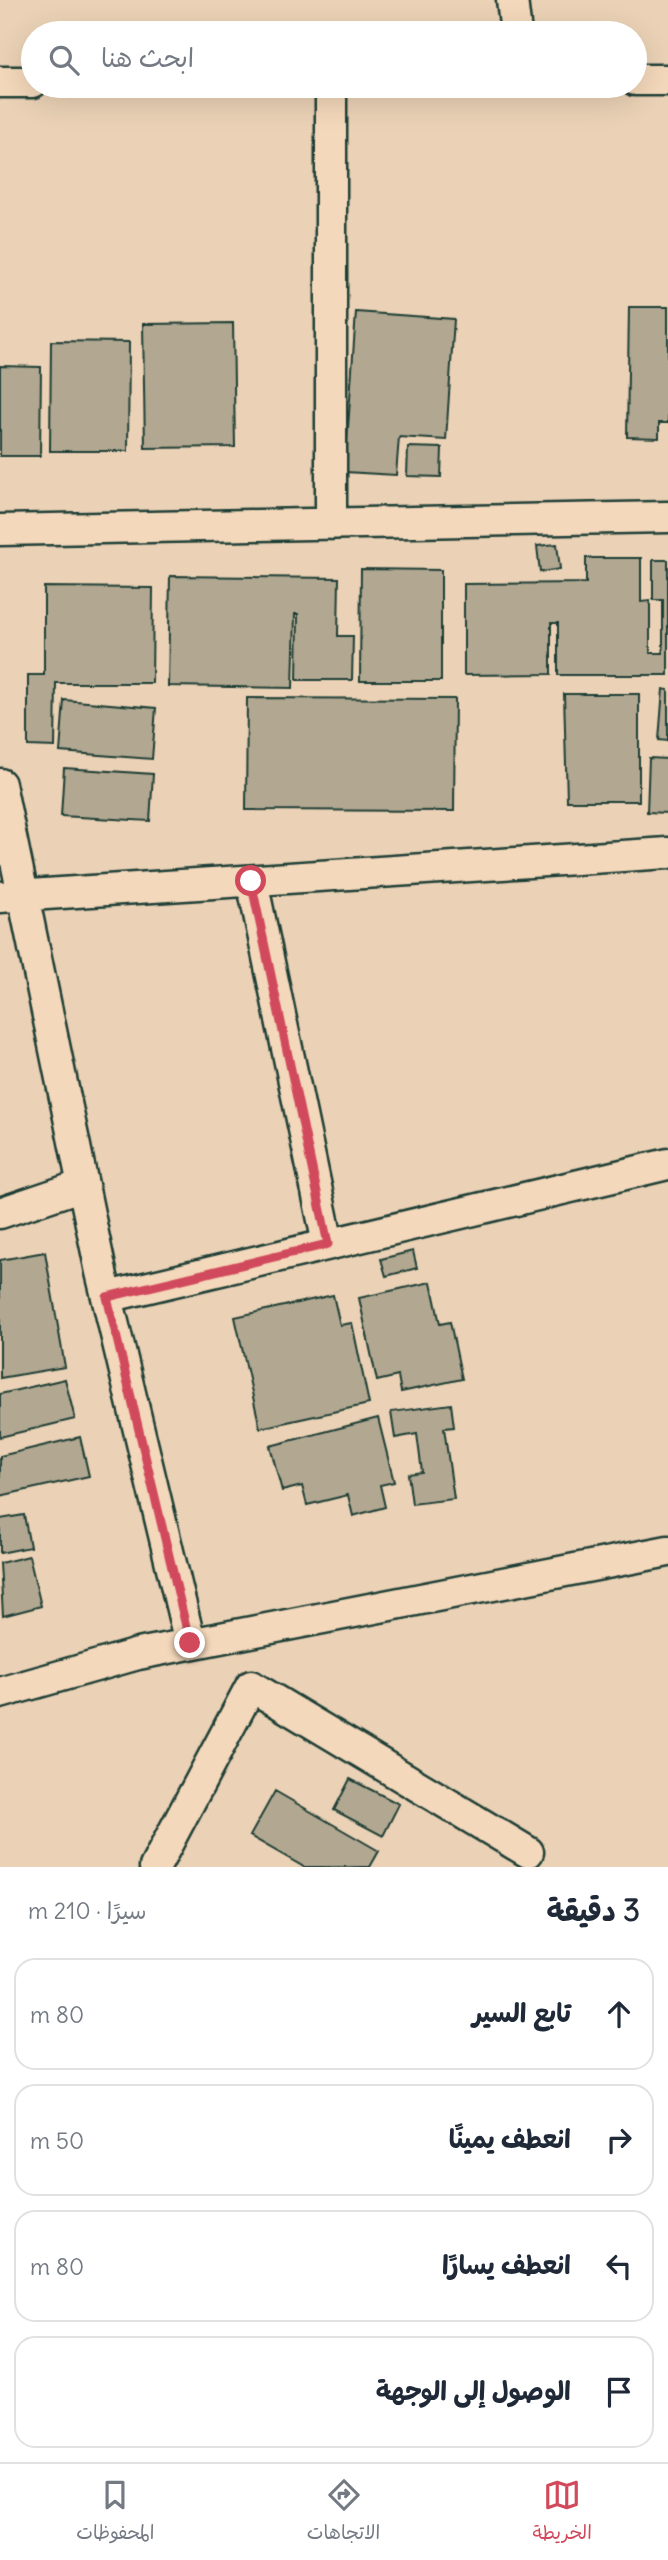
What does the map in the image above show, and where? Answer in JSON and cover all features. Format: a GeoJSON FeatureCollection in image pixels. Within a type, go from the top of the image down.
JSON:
{"type":"FeatureCollection","features":[{"type":"Feature","properties":{"kind":"street"},"geometry":{"type":"LineString","coordinates":[[512,0],[515,21]]}},
{"type":"Feature","properties":{"kind":"street"},"geometry":{"type":"LineString","coordinates":[[647,80],[668,80]]}},
{"type":"Feature","properties":{"kind":"street"},"geometry":{"type":"LineString","coordinates":[[0,82],[21,82]]}},
{"type":"Feature","properties":{"kind":"street"},"geometry":{"type":"LineString","coordinates":[[331,98],[331,524]]}},
{"type":"Feature","properties":{"kind":"street"},"geometry":{"type":"LineString","coordinates":[[0,530],[668,517]]}},
{"type":"Feature","properties":{"kind":"street"},"geometry":{"type":"LineString","coordinates":[[0,784],[12,896],[190,1643]]}},
{"type":"Feature","properties":{"kind":"street"},"geometry":{"type":"LineString","coordinates":[[12,896],[668,853]]}},
{"type":"Feature","properties":{"kind":"street"},"geometry":{"type":"LineString","coordinates":[[251,881],[328,1244]]}},
{"type":"Feature","properties":{"kind":"street"},"geometry":{"type":"LineString","coordinates":[[107,1297],[668,1164]]}},
{"type":"Feature","properties":{"kind":"street"},"geometry":{"type":"LineString","coordinates":[[0,1213],[83,1185]]}},
{"type":"Feature","properties":{"kind":"street"},"geometry":{"type":"LineString","coordinates":[[0,1693],[138,1654],[668,1551]]}},
{"type":"Feature","properties":{"kind":"street"},"geometry":{"type":"LineString","coordinates":[[155,1867],[251,1686],[532,1862]]}},
{"type":"Feature","properties":{"kind":"building"},"geometry":{"type":"Polygon","coordinates":[[[629,307],[668,307],[668,423],[659,423],[659,438],[627,437],[629,307]]]}},
{"type":"Feature","properties":{"kind":"building"},"geometry":{"type":"Polygon","coordinates":[[[356,312],[454,319],[446,440],[399,437],[396,475],[345,472],[356,312]]]}},
{"type":"Feature","properties":{"kind":"building"},"geometry":{"type":"Polygon","coordinates":[[[233,323],[235,447],[145,448],[143,324],[233,323]]]}},
{"type":"Feature","properties":{"kind":"building"},"geometry":{"type":"Polygon","coordinates":[[[51,341],[129,342],[128,451],[50,451],[51,341]]]}},
{"type":"Feature","properties":{"kind":"building"},"geometry":{"type":"Polygon","coordinates":[[[0,366],[41,367],[40,456],[0,456],[0,366]]]}},
{"type":"Feature","properties":{"kind":"building"},"geometry":{"type":"Polygon","coordinates":[[[408,447],[442,448],[441,477],[407,476],[408,447]]]}},
{"type":"Feature","properties":{"kind":"building"},"geometry":{"type":"Polygon","coordinates":[[[557,544],[560,569],[540,572],[537,546],[557,544]]]}},
{"type":"Feature","properties":{"kind":"building"},"geometry":{"type":"Polygon","coordinates":[[[586,558],[641,558],[641,602],[650,601],[650,653],[663,653],[663,600],[653,600],[653,560],[668,560],[668,675],[558,675],[558,623],[551,623],[551,674],[464,675],[464,584],[586,583],[586,558]]]}},
{"type":"Feature","properties":{"kind":"building"},"geometry":{"type":"Polygon","coordinates":[[[361,569],[441,570],[441,681],[360,681],[361,569]]]}},
{"type":"Feature","properties":{"kind":"building"},"geometry":{"type":"Polygon","coordinates":[[[170,576],[339,578],[338,636],[353,636],[352,680],[297,680],[298,614],[295,614],[293,688],[168,686],[170,576]]]}},
{"type":"Feature","properties":{"kind":"building"},"geometry":{"type":"Polygon","coordinates":[[[44,587],[153,588],[152,683],[56,683],[55,747],[28,746],[28,675],[44,675],[44,587]]]}},
{"type":"Feature","properties":{"kind":"building"},"geometry":{"type":"Polygon","coordinates":[[[663,689],[668,690],[668,741],[659,740],[663,689]]]}},
{"type":"Feature","properties":{"kind":"building"},"geometry":{"type":"Polygon","coordinates":[[[564,694],[639,694],[639,801],[567,801],[564,694]]]}},
{"type":"Feature","properties":{"kind":"building"},"geometry":{"type":"Polygon","coordinates":[[[247,698],[455,699],[454,811],[246,810],[247,698]]]}},
{"type":"Feature","properties":{"kind":"building"},"geometry":{"type":"Polygon","coordinates":[[[64,700],[156,708],[152,759],[60,752],[64,700]]]}},
{"type":"Feature","properties":{"kind":"building"},"geometry":{"type":"Polygon","coordinates":[[[649,758],[668,759],[668,813],[647,812],[649,758]]]}},
{"type":"Feature","properties":{"kind":"building"},"geometry":{"type":"Polygon","coordinates":[[[64,768],[153,774],[150,821],[61,816],[64,768]]]}},
{"type":"Feature","properties":{"kind":"building"},"geometry":{"type":"Polygon","coordinates":[[[413,1251],[417,1268],[386,1276],[381,1259],[413,1251]]]}},
{"type":"Feature","properties":{"kind":"building"},"geometry":{"type":"Polygon","coordinates":[[[45,1252],[65,1367],[0,1378],[0,1260],[45,1252]]]}},
{"type":"Feature","properties":{"kind":"building"},"geometry":{"type":"Polygon","coordinates":[[[431,1282],[440,1324],[450,1322],[462,1379],[401,1392],[398,1376],[377,1381],[359,1298],[431,1282]]]}},
{"type":"Feature","properties":{"kind":"building"},"geometry":{"type":"Polygon","coordinates":[[[333,1295],[340,1325],[352,1323],[369,1404],[260,1428],[235,1317],[333,1295]]]}},
{"type":"Feature","properties":{"kind":"building"},"geometry":{"type":"Polygon","coordinates":[[[65,1379],[75,1419],[0,1437],[0,1394],[65,1379]]]}},
{"type":"Feature","properties":{"kind":"building"},"geometry":{"type":"Polygon","coordinates":[[[451,1404],[454,1427],[444,1428],[454,1499],[412,1504],[408,1474],[422,1472],[417,1434],[395,1438],[391,1412],[451,1404]]]}},
{"type":"Feature","properties":{"kind":"building"},"geometry":{"type":"Polygon","coordinates":[[[378,1418],[394,1482],[380,1485],[385,1507],[353,1516],[348,1495],[307,1505],[302,1486],[282,1491],[270,1446],[378,1418]]]}},
{"type":"Feature","properties":{"kind":"building"},"geometry":{"type":"Polygon","coordinates":[[[80,1437],[89,1476],[0,1496],[0,1456],[80,1437]]]}},
{"type":"Feature","properties":{"kind":"building"},"geometry":{"type":"Polygon","coordinates":[[[24,1515],[30,1547],[0,1553],[0,1519],[24,1515]]]}},
{"type":"Feature","properties":{"kind":"building"},"geometry":{"type":"Polygon","coordinates":[[[29,1556],[41,1606],[3,1616],[0,1563],[29,1556]]]}},
{"type":"Feature","properties":{"kind":"building"},"geometry":{"type":"Polygon","coordinates":[[[350,1779],[399,1804],[383,1836],[334,1810],[350,1779]]]}},
{"type":"Feature","properties":{"kind":"building"},"geometry":{"type":"Polygon","coordinates":[[[275,1791],[379,1851],[370,1867],[304,1867],[250,1836],[275,1791]]]}},
{"type":"Feature","properties":{"kind":"route"},"geometry":{"type":"LineString","coordinates":[[190,1643],[107,1297],[328,1244],[251,881]]}}]}
